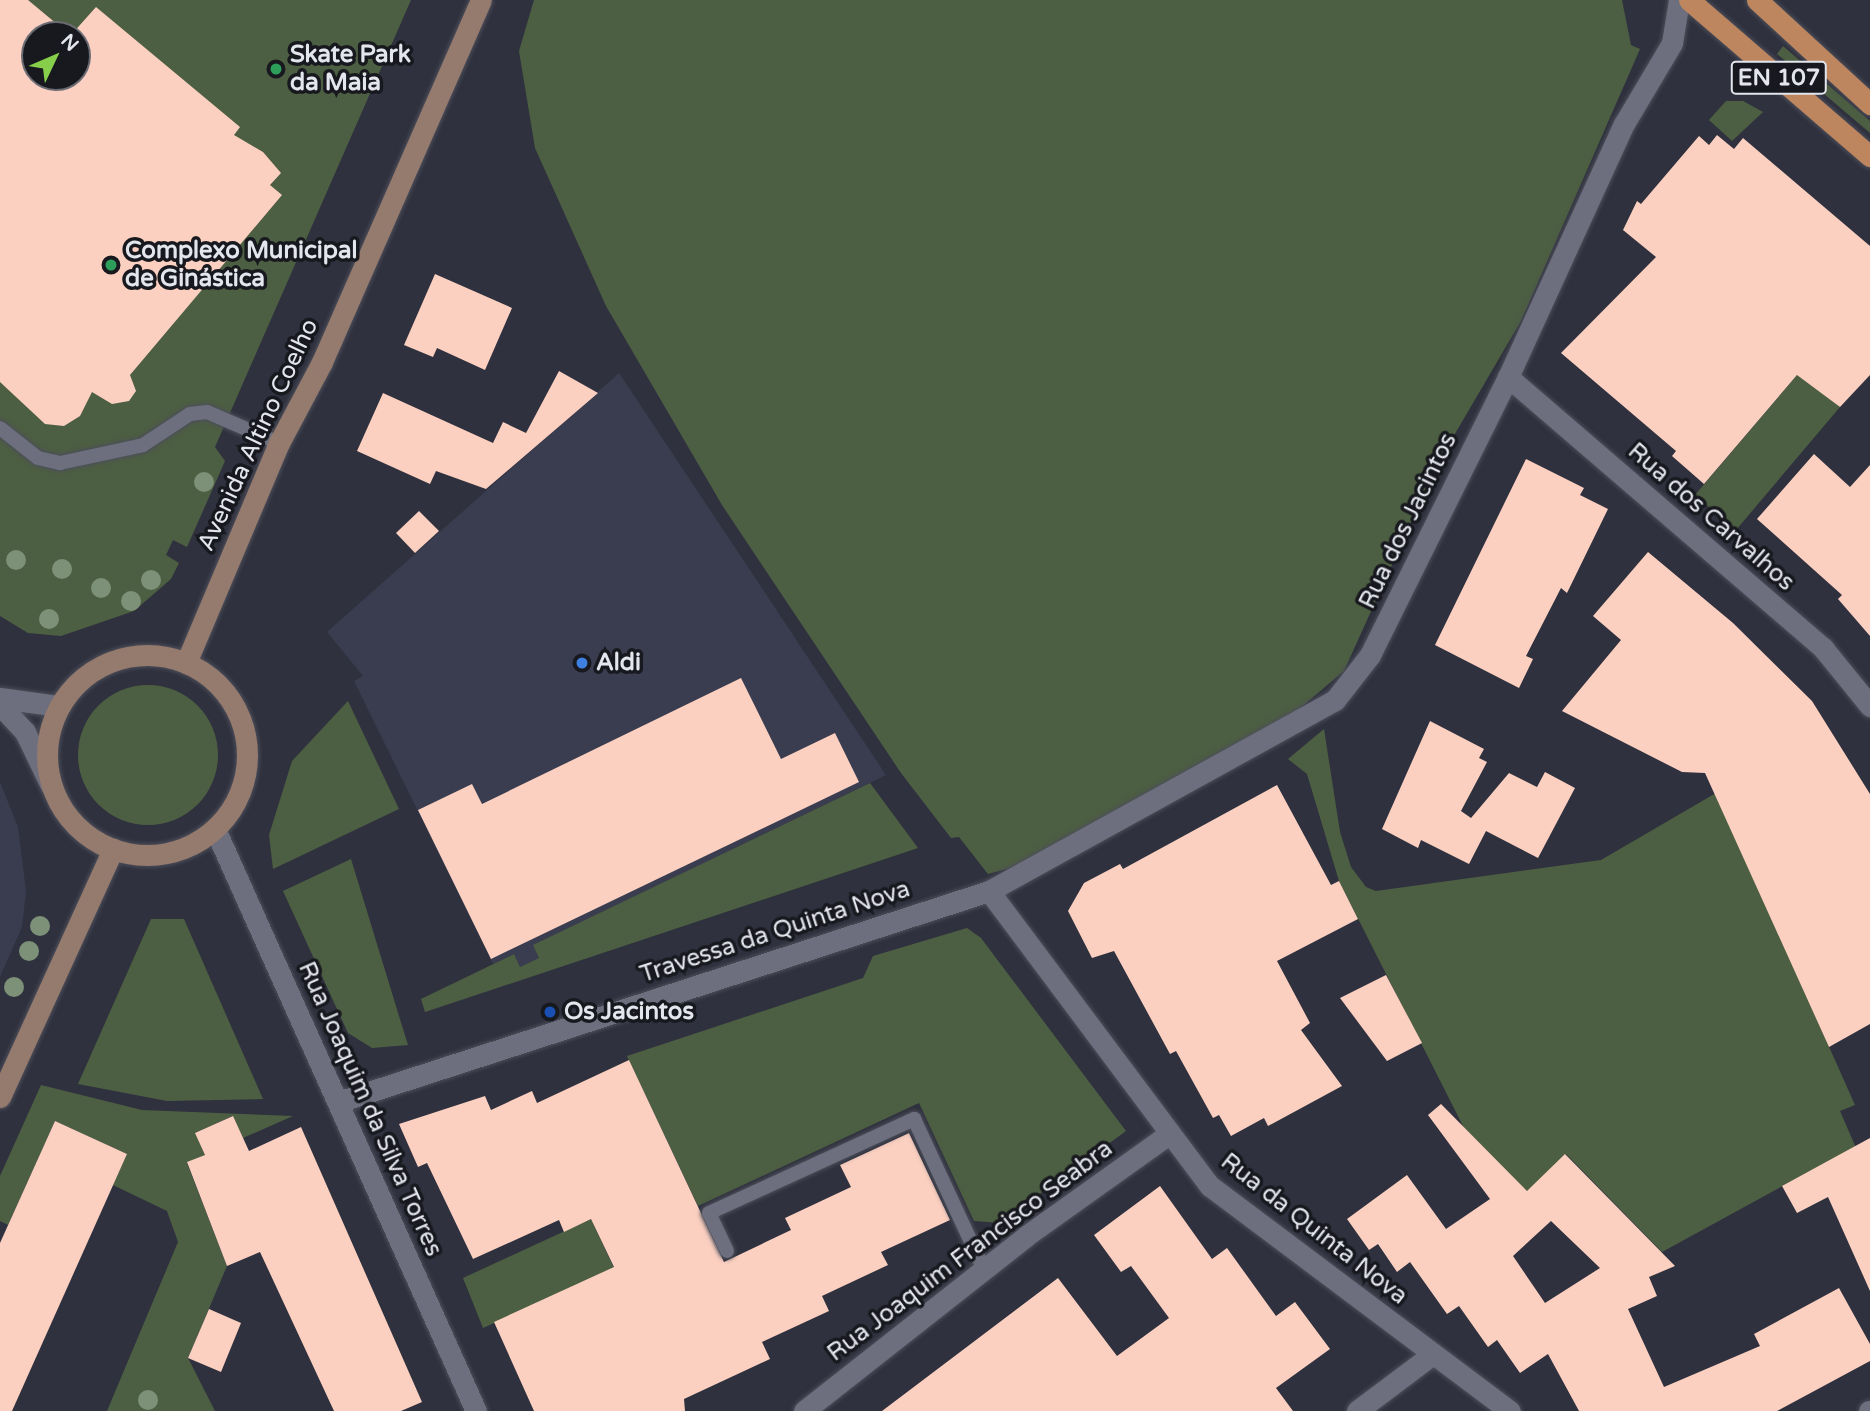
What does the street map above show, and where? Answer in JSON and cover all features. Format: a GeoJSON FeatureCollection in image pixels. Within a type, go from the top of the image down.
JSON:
{"type":"FeatureCollection","features":[{"type":"Feature","properties":{"kind":"main road","name":"Avenida Altino Coelho"},"geometry":{"type":"LineString","coordinates":[[186,663],[279,443],[322,362],[481,0]]}},
{"type":"Feature","properties":{"kind":"main road","name":"EN 107"},"geometry":{"type":"LineString","coordinates":[[1689,0],[1870,156]]}},
{"type":"Feature","properties":{"kind":"main road"},"geometry":{"type":"LineString","coordinates":[[1757,0],[1870,104]]}},
{"type":"Feature","properties":{"kind":"main road"},"geometry":{"type":"LineString","coordinates":[[158,655],[186,663],[217,683],[238,712],[247,748],[245,777],[234,805],[215,829],[198,842],[156,855],[113,849],[75,824],[51,786],[47,759],[59,706],[101,666],[158,655]]}},
{"type":"Feature","properties":{"kind":"main road"},"geometry":{"type":"LineString","coordinates":[[0,1097],[113,849]]}},
{"type":"Feature","properties":{"kind":"street","name":"Rua dos Jacintos"},"geometry":{"type":"LineString","coordinates":[[989,891],[1335,700],[1370,655],[1508,377],[1624,124],[1672,43],[1679,0]]}},
{"type":"Feature","properties":{"kind":"street","name":"Rua dos Carvalhos"},"geometry":{"type":"LineString","coordinates":[[1508,377],[1823,648],[1870,706]]}},
{"type":"Feature","properties":{"kind":"street"},"geometry":{"type":"LineString","coordinates":[[0,698],[59,706]]}},
{"type":"Feature","properties":{"kind":"street"},"geometry":{"type":"LineString","coordinates":[[0,705],[25,732],[51,786]]}},
{"type":"Feature","properties":{"kind":"street","name":"Rua Joaquim da Silva Torres"},"geometry":{"type":"LineString","coordinates":[[215,829],[476,1411]]}},
{"type":"Feature","properties":{"kind":"street","name":"Travessa da Quinta Nova"},"geometry":{"type":"LineString","coordinates":[[338,1101],[989,891]]}},
{"type":"Feature","properties":{"kind":"street","name":"Rua da Quinta Nova"},"geometry":{"type":"LineString","coordinates":[[989,891],[1210,1186],[1510,1411]]}},
{"type":"Feature","properties":{"kind":"street","name":"Rua Joaquim Francisco Seabra"},"geometry":{"type":"LineString","coordinates":[[804,1411],[984,1270],[1169,1134]]}},
{"type":"Feature","properties":{"kind":"street"},"geometry":{"type":"LineString","coordinates":[[1357,1411],[1433,1354]]}},
{"type":"Feature","properties":{"kind":"lane"},"geometry":{"type":"LineString","coordinates":[[0,428],[38,458],[60,463],[143,445],[190,414],[207,412],[279,443]]}},
{"type":"Feature","properties":{"kind":"lane"},"geometry":{"type":"LineString","coordinates":[[727,1251],[709,1213],[914,1119],[984,1270]]}},
{"type":"Feature","properties":{"kind":"shaded area","name":"Aldi"},"geometry":{"type":"Polygon","coordinates":[[[619,373],[886,775],[534,945],[539,958],[520,967],[514,954],[493,964],[354,681],[363,676],[327,632],[619,373]]]}},
{"type":"Feature","properties":{"kind":"shaded area"},"geometry":{"type":"Polygon","coordinates":[[[0,782],[18,827],[26,891],[22,927],[0,977],[0,782]]]}},
{"type":"Feature","properties":{"kind":"green space"},"geometry":{"type":"Polygon","coordinates":[[[0,0],[411,0],[215,447],[225,461],[187,547],[173,540],[166,555],[179,563],[171,579],[134,611],[61,636],[28,633],[0,616],[0,0]]]}},
{"type":"Feature","properties":{"kind":"green space"},"geometry":{"type":"Polygon","coordinates":[[[534,0],[1622,0],[1631,45],[1640,49],[1521,321],[1439,461],[1344,671],[1299,709],[1014,867],[988,874],[959,837],[951,838],[901,773],[722,505],[606,306],[535,148],[519,51],[534,0]]]}},
{"type":"Feature","properties":{"kind":"green space"},"geometry":{"type":"Polygon","coordinates":[[[1783,46],[1870,121],[1870,133],[1777,54],[1783,46]]]}},
{"type":"Feature","properties":{"kind":"green space"},"geometry":{"type":"Polygon","coordinates":[[[1726,101],[1743,101],[1763,112],[1732,141],[1709,120],[1726,101]]]}},
{"type":"Feature","properties":{"kind":"green space"},"geometry":{"type":"Polygon","coordinates":[[[1798,374],[1840,407],[1736,530],[1695,495],[1798,374]]]}},
{"type":"Feature","properties":{"kind":"green space"},"geometry":{"type":"Polygon","coordinates":[[[148,685],[175,691],[197,706],[212,728],[218,755],[212,782],[197,804],[175,819],[148,825],[121,819],[99,804],[84,782],[78,755],[84,728],[99,706],[121,691],[148,685]]]}},
{"type":"Feature","properties":{"kind":"green space"},"geometry":{"type":"Polygon","coordinates":[[[348,701],[399,809],[273,869],[269,835],[292,761],[348,701]]]}},
{"type":"Feature","properties":{"kind":"green space"},"geometry":{"type":"Polygon","coordinates":[[[1324,729],[1340,832],[1351,867],[1366,887],[1376,891],[1601,860],[1716,793],[1855,1105],[1840,1111],[1866,1171],[1812,1170],[1662,1252],[1566,1154],[1527,1192],[1464,1128],[1339,881],[1307,774],[1288,759],[1324,729]]]}},
{"type":"Feature","properties":{"kind":"green space"},"geometry":{"type":"Polygon","coordinates":[[[870,783],[918,848],[425,1012],[421,999],[514,954],[520,967],[539,958],[533,945],[870,783]]]}},
{"type":"Feature","properties":{"kind":"green space"},"geometry":{"type":"Polygon","coordinates":[[[351,859],[408,1045],[372,1048],[348,1033],[283,891],[351,859]]]}},
{"type":"Feature","properties":{"kind":"green space"},"geometry":{"type":"Polygon","coordinates":[[[151,919],[184,919],[263,1099],[167,1101],[78,1084],[151,919]]]}},
{"type":"Feature","properties":{"kind":"green space"},"geometry":{"type":"Polygon","coordinates":[[[967,928],[981,938],[1126,1131],[1000,1223],[974,1221],[919,1103],[698,1206],[627,1056],[863,978],[873,956],[967,928]]]}},
{"type":"Feature","properties":{"kind":"green space"},"geometry":{"type":"Polygon","coordinates":[[[41,1085],[142,1110],[293,1116],[243,1138],[232,1116],[196,1133],[205,1155],[187,1163],[227,1266],[188,1358],[215,1411],[107,1411],[178,1242],[167,1211],[113,1185],[127,1154],[55,1121],[8,1225],[0,1221],[0,1176],[41,1085]]]}},
{"type":"Feature","properties":{"kind":"green space"},"geometry":{"type":"Polygon","coordinates":[[[591,1219],[614,1268],[483,1328],[463,1278],[591,1219]]]}},
{"type":"Feature","properties":{"kind":"building","name":"Complexo Municipal de Ginástica"},"geometry":{"type":"Polygon","coordinates":[[[0,0],[28,0],[53,21],[21,21],[21,91],[91,91],[91,21],[84,21],[96,7],[240,127],[234,135],[263,152],[281,173],[270,185],[282,195],[130,375],[136,391],[129,401],[112,404],[92,392],[80,416],[64,426],[45,424],[0,382],[0,0]]]}},
{"type":"Feature","properties":{"kind":"building"},"geometry":{"type":"Polygon","coordinates":[[[1717,135],[1734,149],[1743,138],[1870,246],[1870,375],[1840,407],[1797,375],[1704,484],[1672,456],[1676,451],[1561,353],[1656,257],[1623,230],[1637,201],[1641,204],[1699,136],[1709,145],[1717,135]]]}},
{"type":"Feature","properties":{"kind":"building"},"geometry":{"type":"Polygon","coordinates":[[[435,274],[512,308],[485,370],[437,348],[433,357],[404,345],[435,274]]]}},
{"type":"Feature","properties":{"kind":"building"},"geometry":{"type":"Polygon","coordinates":[[[559,371],[598,393],[486,489],[436,471],[430,484],[357,451],[383,393],[493,443],[503,422],[526,433],[559,371]]]}},
{"type":"Feature","properties":{"kind":"building"},"geometry":{"type":"Polygon","coordinates":[[[1814,454],[1850,487],[1870,465],[1870,636],[1838,599],[1842,595],[1757,519],[1814,454]]]}},
{"type":"Feature","properties":{"kind":"building"},"geometry":{"type":"Polygon","coordinates":[[[1526,459],[1584,488],[1580,495],[1608,509],[1567,593],[1561,588],[1526,656],[1533,659],[1519,688],[1435,645],[1526,459]]]}},
{"type":"Feature","properties":{"kind":"building"},"geometry":{"type":"Polygon","coordinates":[[[419,511],[439,531],[415,553],[396,533],[419,511]]]}},
{"type":"Feature","properties":{"kind":"building"},"geometry":{"type":"Polygon","coordinates":[[[1648,552],[1733,623],[1812,701],[1870,794],[1870,1024],[1829,1047],[1705,773],[1682,772],[1562,711],[1621,640],[1593,616],[1648,552]]]}},
{"type":"Feature","properties":{"kind":"building"},"geometry":{"type":"Polygon","coordinates":[[[741,678],[781,759],[835,733],[859,782],[491,959],[418,810],[472,784],[482,804],[741,678]]]}},
{"type":"Feature","properties":{"kind":"building"},"geometry":{"type":"Polygon","coordinates":[[[1430,721],[1484,749],[1479,758],[1487,762],[1461,811],[1471,818],[1509,773],[1537,787],[1545,772],[1575,788],[1538,858],[1486,831],[1469,864],[1421,840],[1418,848],[1382,829],[1430,721]]]}},
{"type":"Feature","properties":{"kind":"building"},"geometry":{"type":"Polygon","coordinates":[[[1277,785],[1331,885],[1339,881],[1358,919],[1277,961],[1310,1023],[1301,1030],[1342,1086],[1268,1126],[1264,1118],[1231,1136],[1219,1115],[1213,1118],[1176,1051],[1170,1054],[1114,951],[1092,958],[1068,911],[1084,883],[1120,864],[1123,869],[1277,785]]]}},
{"type":"Feature","properties":{"kind":"building"},"geometry":{"type":"Polygon","coordinates":[[[1386,975],[1422,1043],[1387,1061],[1340,998],[1386,975]]]}},
{"type":"Feature","properties":{"kind":"building"},"geometry":{"type":"Polygon","coordinates":[[[629,1060],[724,1262],[791,1230],[785,1218],[851,1187],[840,1165],[909,1133],[950,1220],[881,1252],[888,1265],[822,1296],[829,1311],[762,1342],[770,1359],[684,1399],[685,1411],[534,1411],[494,1322],[614,1267],[591,1219],[564,1232],[559,1220],[473,1259],[427,1163],[418,1167],[399,1124],[485,1096],[491,1110],[532,1091],[537,1103],[629,1060]]]}},
{"type":"Feature","properties":{"kind":"building"},"geometry":{"type":"Polygon","coordinates":[[[1441,1104],[1527,1191],[1565,1154],[1675,1266],[1649,1277],[1657,1296],[1628,1309],[1664,1387],[1760,1346],[1754,1334],[1839,1288],[1870,1344],[1870,1361],[1777,1411],[1579,1411],[1548,1354],[1520,1373],[1497,1340],[1488,1347],[1459,1306],[1447,1314],[1410,1262],[1397,1272],[1378,1244],[1369,1250],[1347,1219],[1407,1175],[1446,1229],[1490,1199],[1428,1115],[1441,1104]],[[1551,1221],[1513,1256],[1545,1303],[1600,1268],[1551,1221]]]}},
{"type":"Feature","properties":{"kind":"building"},"geometry":{"type":"Polygon","coordinates":[[[233,1116],[249,1151],[301,1127],[422,1402],[401,1411],[334,1411],[260,1252],[227,1266],[187,1162],[205,1155],[195,1133],[233,1116]]]}},
{"type":"Feature","properties":{"kind":"building"},"geometry":{"type":"Polygon","coordinates":[[[55,1121],[127,1154],[12,1411],[0,1411],[0,1243],[55,1121]]]}},
{"type":"Feature","properties":{"kind":"building"},"geometry":{"type":"Polygon","coordinates":[[[1870,1138],[1870,1291],[1828,1197],[1797,1213],[1782,1186],[1870,1138]]]}},
{"type":"Feature","properties":{"kind":"building"},"geometry":{"type":"Polygon","coordinates":[[[1160,1186],[1212,1259],[1227,1248],[1276,1316],[1295,1302],[1330,1349],[1276,1388],[1293,1411],[882,1411],[1058,1278],[1117,1356],[1169,1318],[1131,1266],[1121,1272],[1094,1235],[1160,1186]]]}},
{"type":"Feature","properties":{"kind":"building"},"geometry":{"type":"Polygon","coordinates":[[[209,1309],[241,1323],[221,1372],[188,1358],[209,1309]]]}},
{"type":"Feature","properties":{"kind":"place","name":"Skate Park da Maia"},"geometry":{"type":"Point","coordinates":[276,69]}},
{"type":"Feature","properties":{"kind":"place","name":"Complexo Municipal de Ginástica"},"geometry":{"type":"Point","coordinates":[111,265]}},
{"type":"Feature","properties":{"kind":"place","name":"Aldi"},"geometry":{"type":"Point","coordinates":[582,663]}},
{"type":"Feature","properties":{"kind":"place","name":"Os Jacintos"},"geometry":{"type":"Point","coordinates":[550,1012]}}]}
